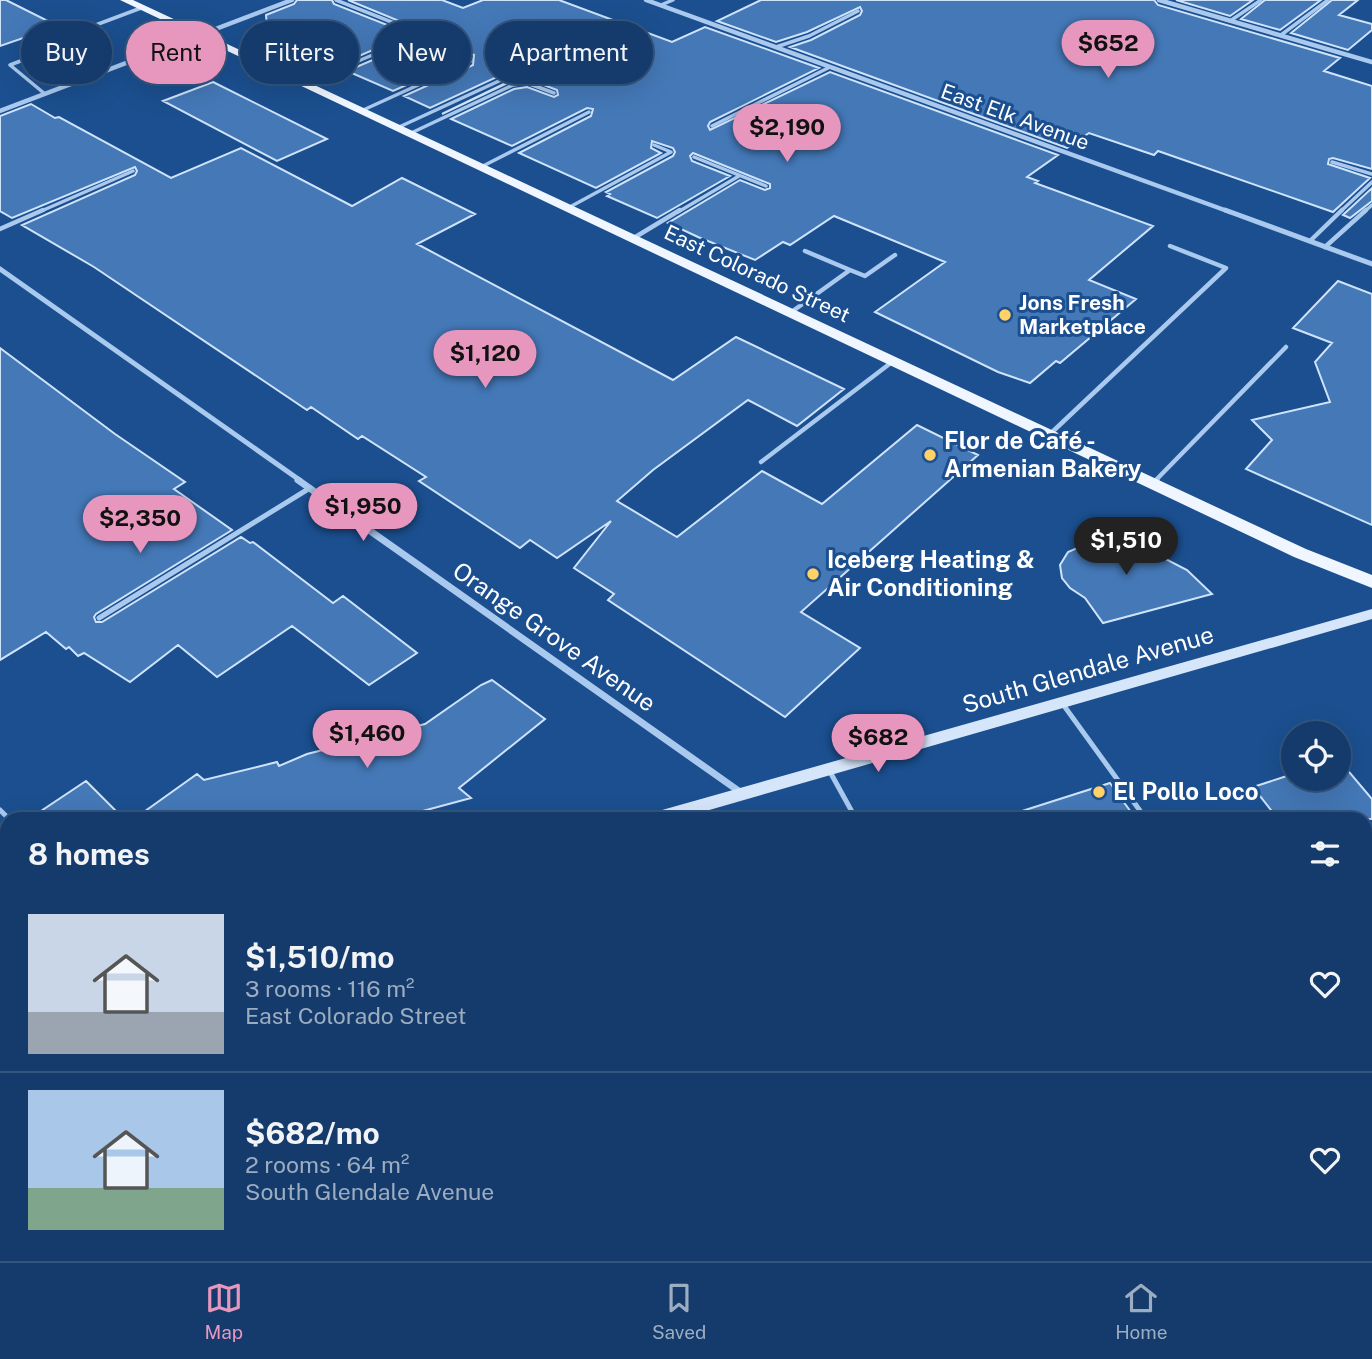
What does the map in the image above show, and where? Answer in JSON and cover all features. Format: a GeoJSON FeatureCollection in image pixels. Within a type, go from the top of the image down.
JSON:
{"type":"FeatureCollection","features":[{"type":"Feature","properties":{"kind":"main road","name":"East Colorado Street"},"geometry":{"type":"LineString","coordinates":[[125,0],[169,21]]}},
{"type":"Feature","properties":{"kind":"main road","name":"East Colorado Street"},"geometry":{"type":"LineString","coordinates":[[304,84],[1300,553],[1372,582]]}},
{"type":"Feature","properties":{"kind":"main road","name":"South Glendale Avenue"},"geometry":{"type":"LineString","coordinates":[[680,812],[1372,614]]}},
{"type":"Feature","properties":{"kind":"street"},"geometry":{"type":"LineString","coordinates":[[226,25],[292,0]]}},
{"type":"Feature","properties":{"kind":"street","name":"East Elk Avenue"},"geometry":{"type":"LineString","coordinates":[[646,0],[1372,264]]}},
{"type":"Feature","properties":{"kind":"street"},"geometry":{"type":"LineString","coordinates":[[1159,0],[1372,62]]}},
{"type":"Feature","properties":{"kind":"street"},"geometry":{"type":"LineString","coordinates":[[0,111],[126,63]]}},
{"type":"Feature","properties":{"kind":"street","name":"Orange Grove Avenue"},"geometry":{"type":"LineString","coordinates":[[0,270],[743,794]]}},
{"type":"Feature","properties":{"kind":"lane"},"geometry":{"type":"LineString","coordinates":[[336,0],[422,34],[359,61]]}},
{"type":"Feature","properties":{"kind":"lane"},"geometry":{"type":"LineString","coordinates":[[661,5],[673,0]]}},
{"type":"Feature","properties":{"kind":"lane"},"geometry":{"type":"LineString","coordinates":[[1230,21],[1261,0]]}},
{"type":"Feature","properties":{"kind":"lane"},"geometry":{"type":"LineString","coordinates":[[1281,35],[1328,0]]}},
{"type":"Feature","properties":{"kind":"lane"},"geometry":{"type":"LineString","coordinates":[[45,94],[10,65],[68,43],[77,32],[141,8]]}},
{"type":"Feature","properties":{"kind":"lane"},"geometry":{"type":"LineString","coordinates":[[776,47],[809,36],[858,11]]}},
{"type":"Feature","properties":{"kind":"lane"},"geometry":{"type":"LineString","coordinates":[[712,126],[830,67]]}},
{"type":"Feature","properties":{"kind":"lane"},"geometry":{"type":"LineString","coordinates":[[403,131],[513,85],[527,83],[554,93]]}},
{"type":"Feature","properties":{"kind":"lane"},"geometry":{"type":"LineString","coordinates":[[361,111],[420,84]]}},
{"type":"Feature","properties":{"kind":"lane"},"geometry":{"type":"LineString","coordinates":[[403,131],[495,84]]}},
{"type":"Feature","properties":{"kind":"lane"},"geometry":{"type":"LineString","coordinates":[[481,167],[589,112]]}},
{"type":"Feature","properties":{"kind":"lane"},"geometry":{"type":"LineString","coordinates":[[568,208],[670,152],[654,145]]}},
{"type":"Feature","properties":{"kind":"lane"},"geometry":{"type":"LineString","coordinates":[[694,157],[766,186]]}},
{"type":"Feature","properties":{"kind":"lane"},"geometry":{"type":"LineString","coordinates":[[1332,162],[1372,174]]}},
{"type":"Feature","properties":{"kind":"lane"},"geometry":{"type":"LineString","coordinates":[[0,229],[133,171]]}},
{"type":"Feature","properties":{"kind":"lane"},"geometry":{"type":"LineString","coordinates":[[632,239],[738,176]]}},
{"type":"Feature","properties":{"kind":"lane"},"geometry":{"type":"LineString","coordinates":[[1310,241],[1372,182]]}},
{"type":"Feature","properties":{"kind":"lane"},"geometry":{"type":"LineString","coordinates":[[1325,247],[1372,205]]}},
{"type":"Feature","properties":{"kind":"lane"},"geometry":{"type":"LineString","coordinates":[[1049,435],[1226,268],[1171,246]]}},
{"type":"Feature","properties":{"kind":"lane"},"geometry":{"type":"LineString","coordinates":[[805,251],[864,276],[895,255]]}},
{"type":"Feature","properties":{"kind":"lane"},"geometry":{"type":"LineString","coordinates":[[790,313],[850,270]]}},
{"type":"Feature","properties":{"kind":"lane"},"geometry":{"type":"LineString","coordinates":[[1153,484],[1286,346]]}},
{"type":"Feature","properties":{"kind":"lane"},"geometry":{"type":"LineString","coordinates":[[761,462],[893,361]]}},
{"type":"Feature","properties":{"kind":"lane"},"geometry":{"type":"LineString","coordinates":[[99,618],[310,488]]}},
{"type":"Feature","properties":{"kind":"lane"},"geometry":{"type":"LineString","coordinates":[[1062,703],[1141,812]]}},
{"type":"Feature","properties":{"kind":"lane"},"geometry":{"type":"LineString","coordinates":[[829,769],[852,812]]}},
{"type":"Feature","properties":{"kind":"building"},"geometry":{"type":"Polygon","coordinates":[[[0,0],[6,0],[48,21],[21,21],[21,39],[0,46],[0,0]]]}},
{"type":"Feature","properties":{"kind":"building"},"geometry":{"type":"Polygon","coordinates":[[[297,0],[332,0],[334,4],[377,21],[373,21],[373,50],[359,56],[359,21],[267,21],[266,15],[294,4],[297,0]]]}},
{"type":"Feature","properties":{"kind":"building"},"geometry":{"type":"Polygon","coordinates":[[[348,0],[442,0],[463,8],[483,0],[559,0],[616,21],[485,21],[485,83],[430,108],[404,96],[431,84],[471,84],[474,55],[471,54],[471,21],[399,21],[348,0]]]}},
{"type":"Feature","properties":{"kind":"building"},"geometry":{"type":"Polygon","coordinates":[[[761,0],[1154,0],[1158,5],[1340,58],[1324,71],[1372,86],[1372,169],[1333,158],[1329,159],[1328,164],[1370,178],[1333,212],[1158,151],[1154,155],[1089,133],[1067,148],[790,47],[811,40],[860,15],[860,7],[807,32],[776,42],[717,21],[761,0]]]}},
{"type":"Feature","properties":{"kind":"building"},"geometry":{"type":"Polygon","coordinates":[[[1176,0],[1253,0],[1230,16],[1176,0]]]}},
{"type":"Feature","properties":{"kind":"building"},"geometry":{"type":"Polygon","coordinates":[[[1265,0],[1321,0],[1280,30],[1241,19],[1265,0]]]}},
{"type":"Feature","properties":{"kind":"building"},"geometry":{"type":"Polygon","coordinates":[[[1332,0],[1358,0],[1339,15],[1372,24],[1372,30],[1348,50],[1291,33],[1332,0]]]}},
{"type":"Feature","properties":{"kind":"building"},"geometry":{"type":"Polygon","coordinates":[[[705,27],[819,68],[710,122],[710,130],[830,72],[1058,155],[1027,177],[1038,181],[1035,183],[1153,226],[1089,280],[1136,299],[1060,363],[1056,361],[1030,383],[998,372],[875,312],[945,262],[834,216],[790,245],[783,242],[755,260],[668,223],[740,180],[765,190],[770,188],[770,184],[693,153],[690,156],[692,161],[730,176],[657,218],[607,196],[610,194],[606,192],[673,156],[673,148],[652,141],[651,148],[661,153],[596,188],[519,153],[591,116],[593,109],[587,108],[512,146],[451,119],[514,89],[527,87],[554,97],[558,95],[557,90],[541,84],[653,84],[653,35],[672,42],[705,27]]]}},
{"type":"Feature","properties":{"kind":"building"},"geometry":{"type":"Polygon","coordinates":[[[373,60],[373,82],[359,76],[359,66],[373,60]]]}},
{"type":"Feature","properties":{"kind":"building"},"geometry":{"type":"Polygon","coordinates":[[[208,84],[217,84],[327,139],[277,161],[163,101],[208,84]]]}},
{"type":"Feature","properties":{"kind":"building"},"geometry":{"type":"Polygon","coordinates":[[[377,84],[409,84],[393,91],[377,84]]]}},
{"type":"Feature","properties":{"kind":"building"},"geometry":{"type":"Polygon","coordinates":[[[31,104],[171,178],[241,148],[352,206],[402,178],[475,214],[417,244],[673,380],[736,337],[844,389],[797,426],[748,400],[653,470],[617,501],[677,537],[762,471],[822,504],[917,425],[978,455],[801,612],[860,648],[785,717],[608,600],[614,594],[574,568],[611,521],[557,558],[530,540],[520,548],[419,481],[426,477],[362,436],[358,439],[311,407],[307,410],[94,267],[22,225],[135,175],[135,167],[12,218],[0,211],[0,116],[31,104]]]}},
{"type":"Feature","properties":{"kind":"building"},"geometry":{"type":"Polygon","coordinates":[[[1372,188],[1372,201],[1350,218],[1343,215],[1372,188]]]}},
{"type":"Feature","properties":{"kind":"building"},"geometry":{"type":"Polygon","coordinates":[[[1338,281],[1372,294],[1372,525],[1246,469],[1272,440],[1252,420],[1330,402],[1315,362],[1332,343],[1293,328],[1338,281]]]}},
{"type":"Feature","properties":{"kind":"building"},"geometry":{"type":"Polygon","coordinates":[[[0,348],[115,434],[185,482],[174,489],[232,530],[96,614],[96,622],[102,622],[241,537],[253,542],[333,603],[343,596],[417,653],[369,685],[292,626],[217,677],[178,645],[130,682],[84,653],[78,656],[69,647],[66,649],[46,632],[0,660],[0,348]]]}},
{"type":"Feature","properties":{"kind":"building"},"geometry":{"type":"Polygon","coordinates":[[[1098,524],[1187,570],[1212,594],[1103,623],[1085,598],[1070,588],[1062,578],[1060,565],[1068,552],[1082,546],[1098,524]]]}},
{"type":"Feature","properties":{"kind":"building"},"geometry":{"type":"Polygon","coordinates":[[[492,680],[545,719],[459,788],[471,798],[419,812],[144,812],[197,774],[204,780],[277,762],[279,766],[307,754],[425,724],[492,680]]]}},
{"type":"Feature","properties":{"kind":"building"},"geometry":{"type":"Polygon","coordinates":[[[1351,774],[1372,799],[1372,812],[1273,812],[1253,787],[1281,778],[1281,791],[1351,791],[1351,774]]]}},
{"type":"Feature","properties":{"kind":"building"},"geometry":{"type":"Polygon","coordinates":[[[86,781],[117,812],[40,812],[86,781]]]}},
{"type":"Feature","properties":{"kind":"building","name":"El Pollo Loco"},"geometry":{"type":"Polygon","coordinates":[[[1110,783],[1131,812],[1019,812],[1110,783]]]}},
{"type":"Feature","properties":{"kind":"place","name":"Jons Fresh Marketplace"},"geometry":{"type":"Point","coordinates":[1005,315]}},
{"type":"Feature","properties":{"kind":"place","name":"Flor de Café - Armenian Bakery"},"geometry":{"type":"Point","coordinates":[930,455]}},
{"type":"Feature","properties":{"kind":"place","name":"Iceberg Heating & Air Conditioning"},"geometry":{"type":"Point","coordinates":[813,574]}},
{"type":"Feature","properties":{"kind":"place","name":"El Pollo Loco"},"geometry":{"type":"Point","coordinates":[1099,792]}}]}
